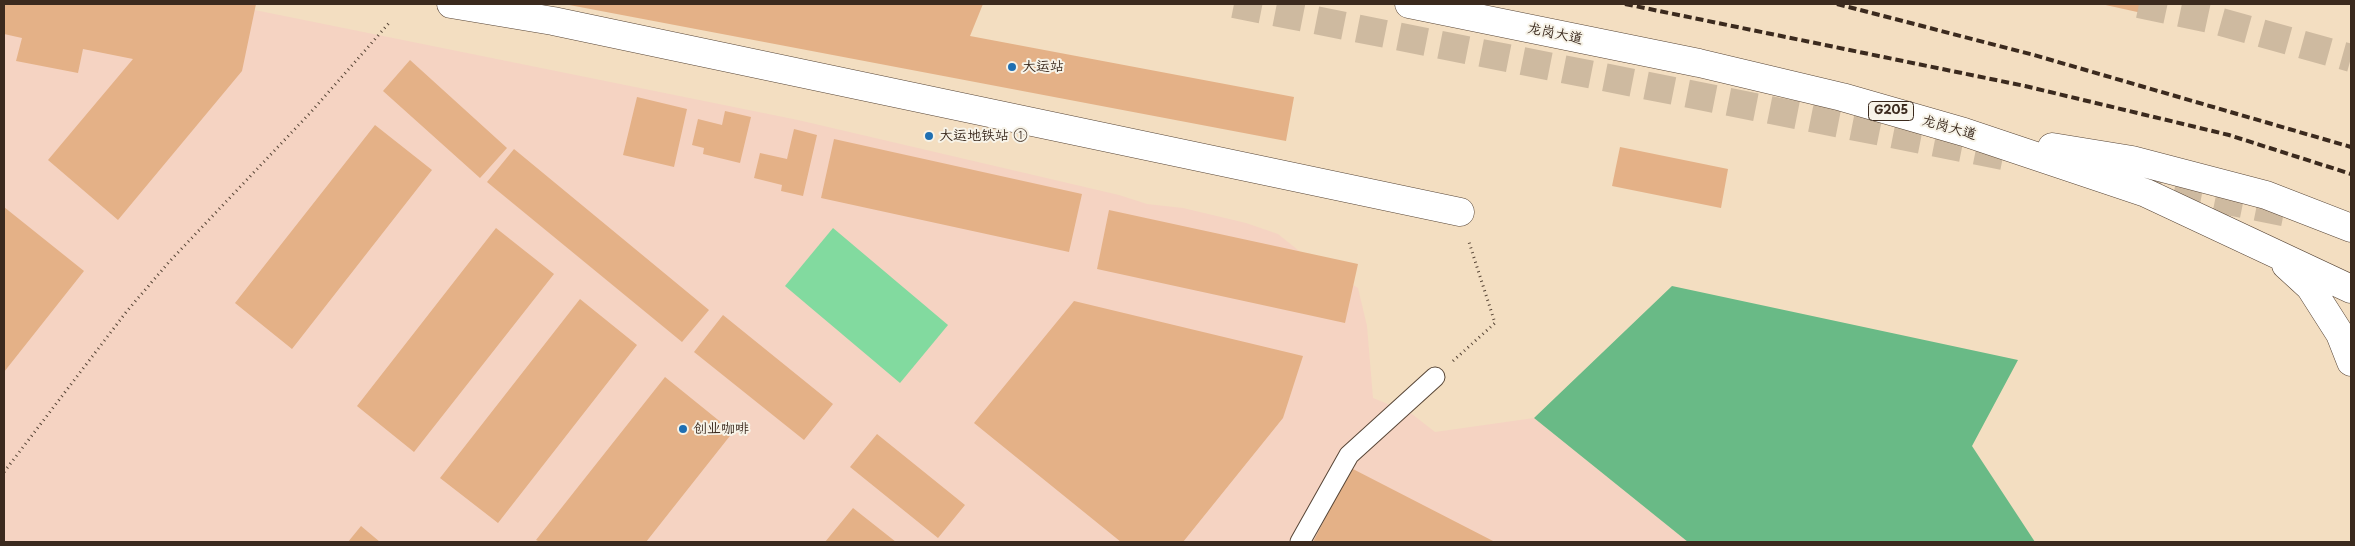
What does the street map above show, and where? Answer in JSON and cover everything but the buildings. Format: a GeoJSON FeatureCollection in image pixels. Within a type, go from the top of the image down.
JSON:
{"type":"FeatureCollection","features":[{"type":"Feature","properties":{"kind":"main road"},"geometry":{"type":"LineString","coordinates":[[451,4],[552,21],[1460,212]]}},
{"type":"Feature","properties":{"kind":"main road","name":"龙岗大道"},"geometry":{"type":"LineString","coordinates":[[1409,4],[1699,63],[1842,97],[1964,132],[2146,192],[2351,289]]}},
{"type":"Feature","properties":{"kind":"main road"},"geometry":{"type":"LineString","coordinates":[[1964,132],[2132,160],[2266,195],[2351,228]]}},
{"type":"Feature","properties":{"kind":"main road"},"geometry":{"type":"LineString","coordinates":[[2270,250],[2310,287],[2340,334],[2351,362]]}},
{"type":"Feature","properties":{"kind":"lane"},"geometry":{"type":"LineString","coordinates":[[1300,542],[1349,455],[1436,377]]}},
{"type":"Feature","properties":{"kind":"path"},"geometry":{"type":"LineString","coordinates":[[4,472],[133,304],[169,262],[311,112],[390,22]]}},
{"type":"Feature","properties":{"kind":"path"},"geometry":{"type":"LineString","coordinates":[[1436,377],[1495,323],[1460,212]]}},
{"type":"Feature","properties":{"kind":"shaded area"},"geometry":{"type":"Polygon","coordinates":[[[4,4],[225,4],[798,120],[1119,195],[1147,204],[1183,208],[1246,223],[1278,234],[1303,254],[1358,288],[1367,326],[1373,398],[1412,414],[1435,432],[1534,418],[1688,542],[4,542],[4,4]]]}},
{"type":"Feature","properties":{"kind":"green space"},"geometry":{"type":"Polygon","coordinates":[[[833,228],[948,325],[900,383],[785,286],[833,228]]]}},
{"type":"Feature","properties":{"kind":"green space"},"geometry":{"type":"Polygon","coordinates":[[[1672,286],[2018,360],[1972,446],[2035,542],[1688,542],[1534,418],[1672,286]]]}},
{"type":"Feature","properties":{"kind":"tunnel"},"geometry":{"type":"LineString","coordinates":[[1234,4],[2013,158]]}},
{"type":"Feature","properties":{"kind":"tunnel"},"geometry":{"type":"LineString","coordinates":[[2139,4],[2214,20],[2351,58]]}},
{"type":"Feature","properties":{"kind":"tunnel"},"geometry":{"type":"LineString","coordinates":[[2133,182],[2287,213]]}},
{"type":"Feature","properties":{"kind":"railway"},"geometry":{"type":"LineString","coordinates":[[1625,4],[2025,86],[2229,135],[2351,174]]}},
{"type":"Feature","properties":{"kind":"railway"},"geometry":{"type":"LineString","coordinates":[[1837,4],[2034,55],[2351,147]]}},
{"type":"Feature","properties":{"kind":"place","name":"大运站"},"geometry":{"type":"Point","coordinates":[1012,67]}},
{"type":"Feature","properties":{"kind":"place","name":"大运地铁站 ①"},"geometry":{"type":"Point","coordinates":[929,136]}},
{"type":"Feature","properties":{"kind":"place","name":"创业咖啡"},"geometry":{"type":"Point","coordinates":[683,429]}}]}
